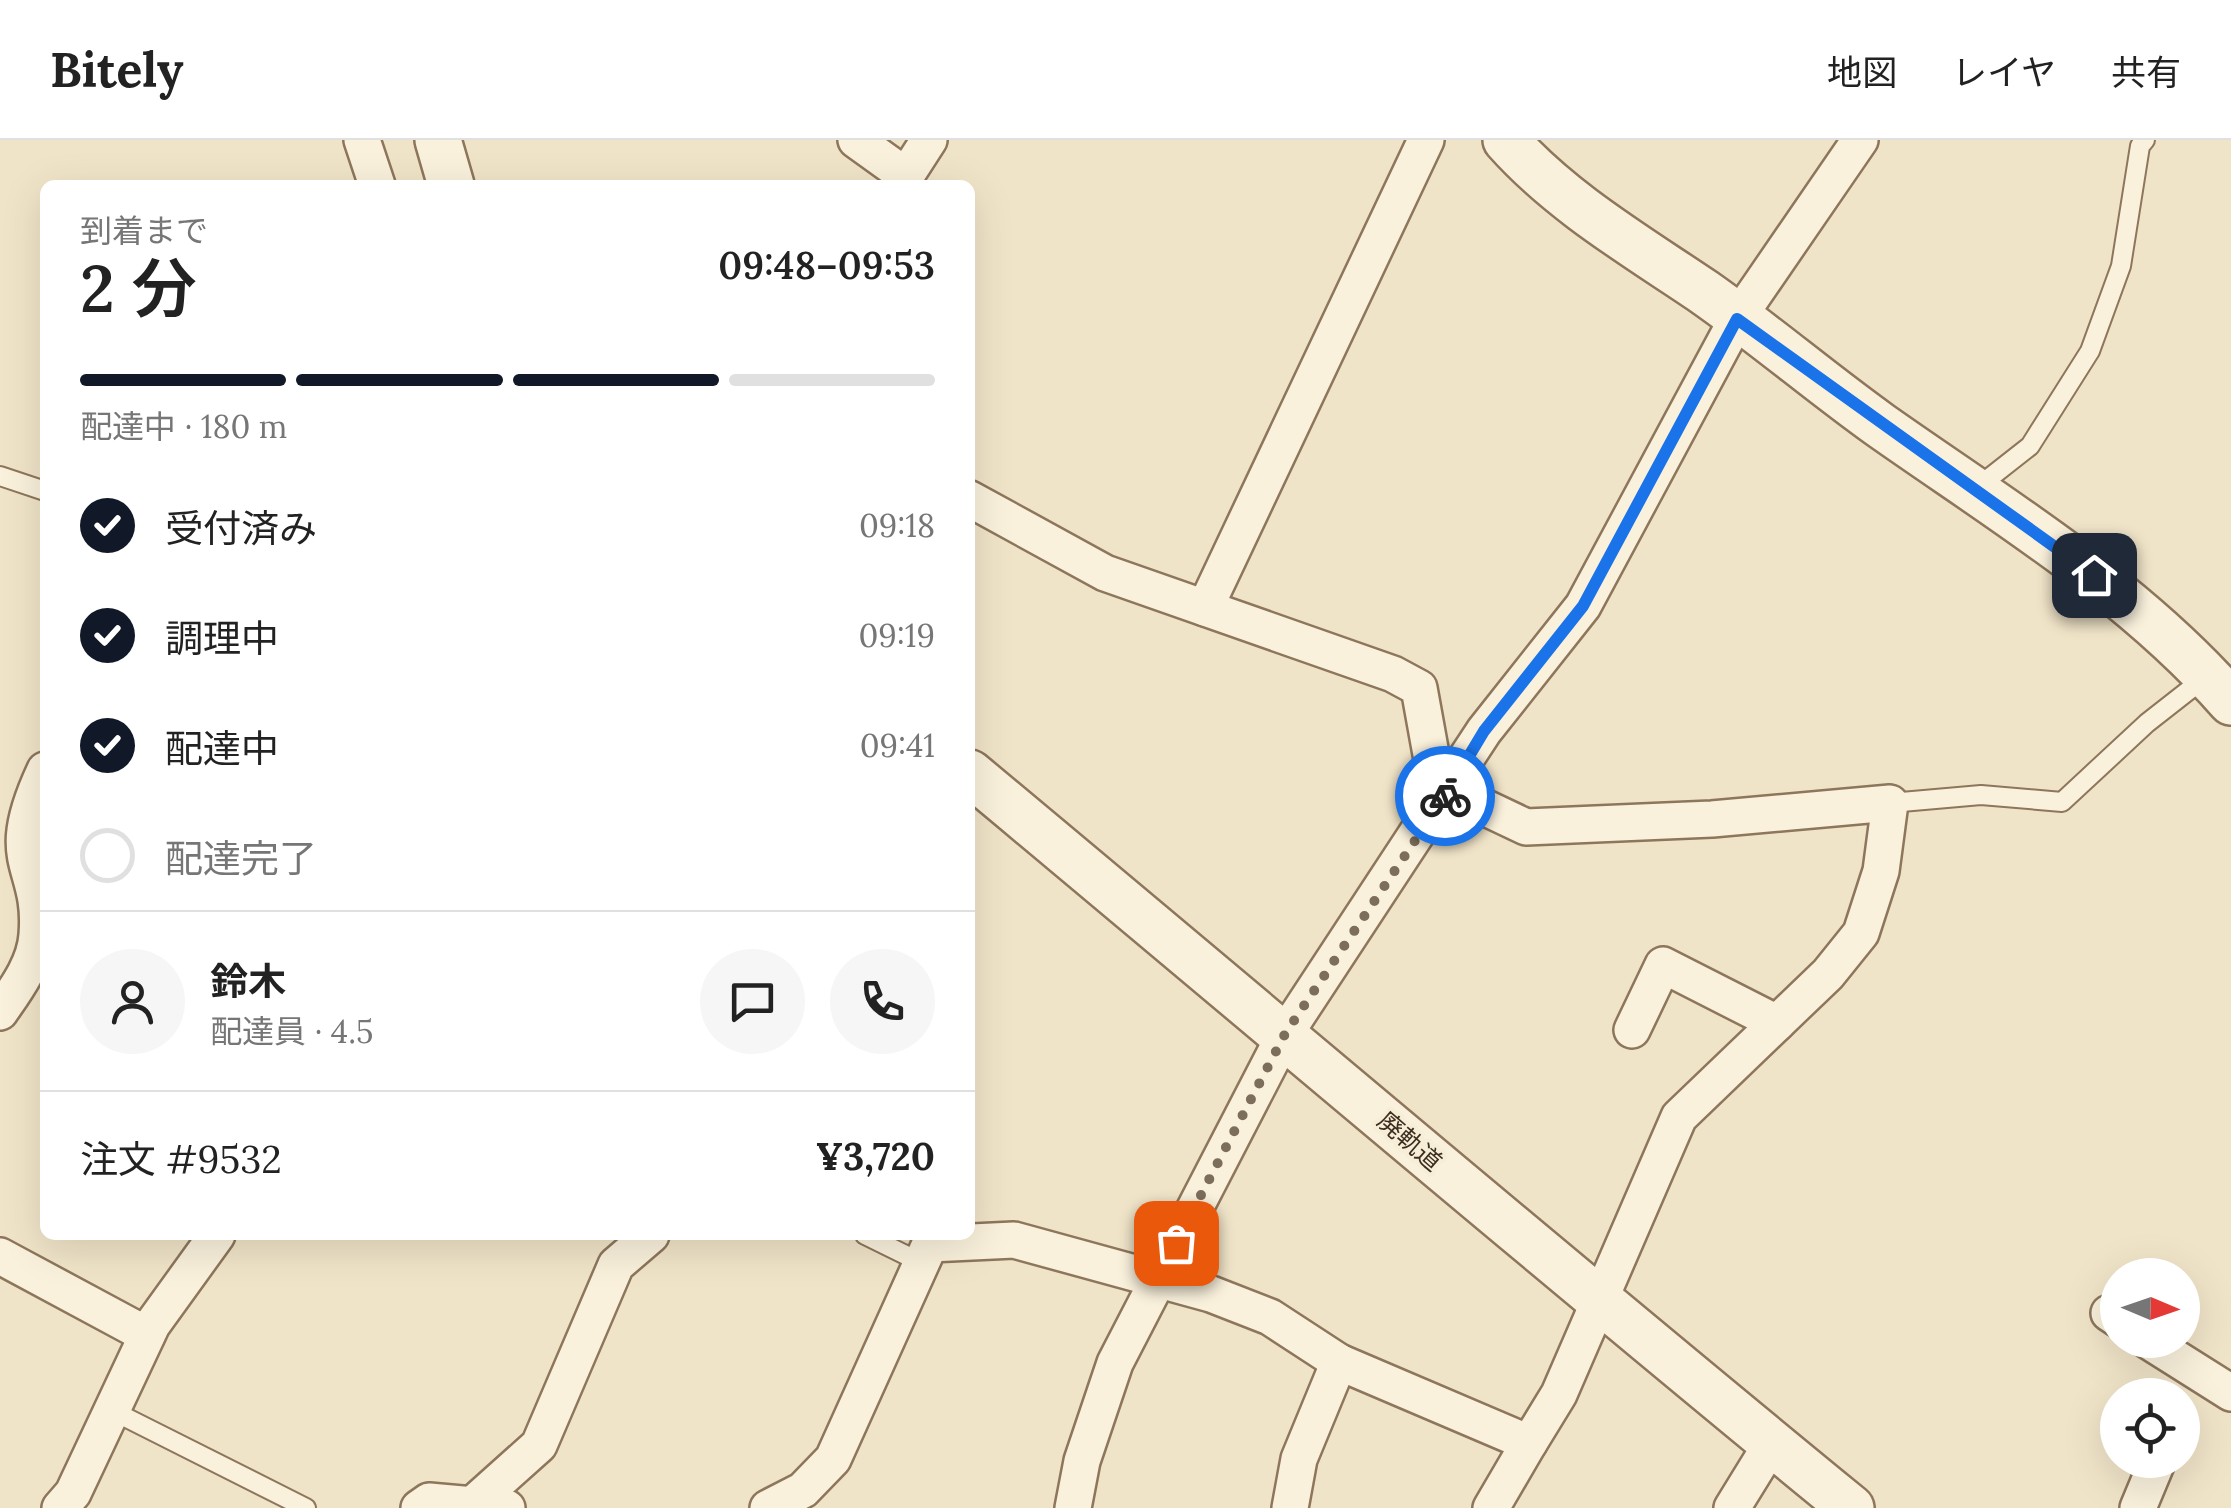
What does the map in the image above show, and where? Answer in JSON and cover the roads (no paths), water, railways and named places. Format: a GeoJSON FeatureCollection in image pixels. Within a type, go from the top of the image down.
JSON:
{"type":"FeatureCollection","features":[{"type":"Feature","properties":{"kind":"street"},"geometry":{"type":"LineString","coordinates":[[362,140],[375,180]]}},
{"type":"Feature","properties":{"kind":"street"},"geometry":{"type":"LineString","coordinates":[[438,140],[449,180]]}},
{"type":"Feature","properties":{"kind":"street"},"geometry":{"type":"LineString","coordinates":[[856,140],[903,180],[930,140]]}},
{"type":"Feature","properties":{"kind":"street"},"geometry":{"type":"LineString","coordinates":[[1204,608],[1426,140]]}},
{"type":"Feature","properties":{"kind":"street"},"geometry":{"type":"LineString","coordinates":[[1506,140],[1632,246],[1708,294],[1737,319],[2108,586],[2220,689]]}},
{"type":"Feature","properties":{"kind":"street"},"geometry":{"type":"LineString","coordinates":[[1074,1508],[1082,1461],[1115,1363],[1285,1034],[1484,731],[1583,606],[1737,319],[1860,140]]}},
{"type":"Feature","properties":{"kind":"street"},"geometry":{"type":"LineString","coordinates":[[975,501],[1105,573],[1393,674],[1419,688],[1444,797]]}},
{"type":"Feature","properties":{"kind":"street"},"geometry":{"type":"LineString","coordinates":[[0,1012],[24,978],[38,934],[31,902],[3,860],[2,832],[22,793],[40,775]]}},
{"type":"Feature","properties":{"kind":"street","name":"廃軌道"},"geometry":{"type":"LineString","coordinates":[[975,778],[1285,1034],[1596,1302],[1851,1508]]}},
{"type":"Feature","properties":{"kind":"street"},"geometry":{"type":"LineString","coordinates":[[1444,797],[1526,827],[1712,819],[1890,803],[1881,871],[1861,933],[1828,974],[1679,1117],[1559,1394],[1491,1508]]}},
{"type":"Feature","properties":{"kind":"street"},"geometry":{"type":"LineString","coordinates":[[1632,1030],[1663,965],[1778,1023]]}},
{"type":"Feature","properties":{"kind":"street"},"geometry":{"type":"LineString","coordinates":[[60,1508],[73,1493],[147,1335],[214,1240]]}},
{"type":"Feature","properties":{"kind":"street"},"geometry":{"type":"LineString","coordinates":[[472,1505],[539,1445],[616,1265],[645,1240]]}},
{"type":"Feature","properties":{"kind":"street"},"geometry":{"type":"LineString","coordinates":[[768,1508],[803,1490],[834,1459],[930,1244],[1014,1240],[1158,1278],[1270,1317],[1338,1362],[1529,1443]]}},
{"type":"Feature","properties":{"kind":"street"},"geometry":{"type":"LineString","coordinates":[[0,1256],[147,1335]]}},
{"type":"Feature","properties":{"kind":"street"},"geometry":{"type":"LineString","coordinates":[[2164,1358],[2182,1378]]}},
{"type":"Feature","properties":{"kind":"street"},"geometry":{"type":"LineString","coordinates":[[1290,1508],[1300,1459],[1338,1362]]}},
{"type":"Feature","properties":{"kind":"street"},"geometry":{"type":"LineString","coordinates":[[2200,1386],[2231,1392]]}},
{"type":"Feature","properties":{"kind":"street"},"geometry":{"type":"LineString","coordinates":[[1732,1508],[1772,1443]]}},
{"type":"Feature","properties":{"kind":"street"},"geometry":{"type":"LineString","coordinates":[[2138,1508],[2150,1478]]}},
{"type":"Feature","properties":{"kind":"street"},"geometry":{"type":"LineString","coordinates":[[419,1508],[429,1501],[508,1508]]}},
{"type":"Feature","properties":{"kind":"lane"},"geometry":{"type":"LineString","coordinates":[[1974,490],[2030,446],[2090,351],[2121,266],[2134,176],[2145,140]]}},
{"type":"Feature","properties":{"kind":"lane"},"geometry":{"type":"LineString","coordinates":[[0,476],[40,489]]}},
{"type":"Feature","properties":{"kind":"lane"},"geometry":{"type":"LineString","coordinates":[[1890,803],[1981,796],[2062,802],[2147,723],[2220,689]]}},
{"type":"Feature","properties":{"kind":"lane"},"geometry":{"type":"LineString","coordinates":[[875,1240],[922,1264]]}},
{"type":"Feature","properties":{"kind":"lane"},"geometry":{"type":"LineString","coordinates":[[111,1410],[306,1508]]}}]}
